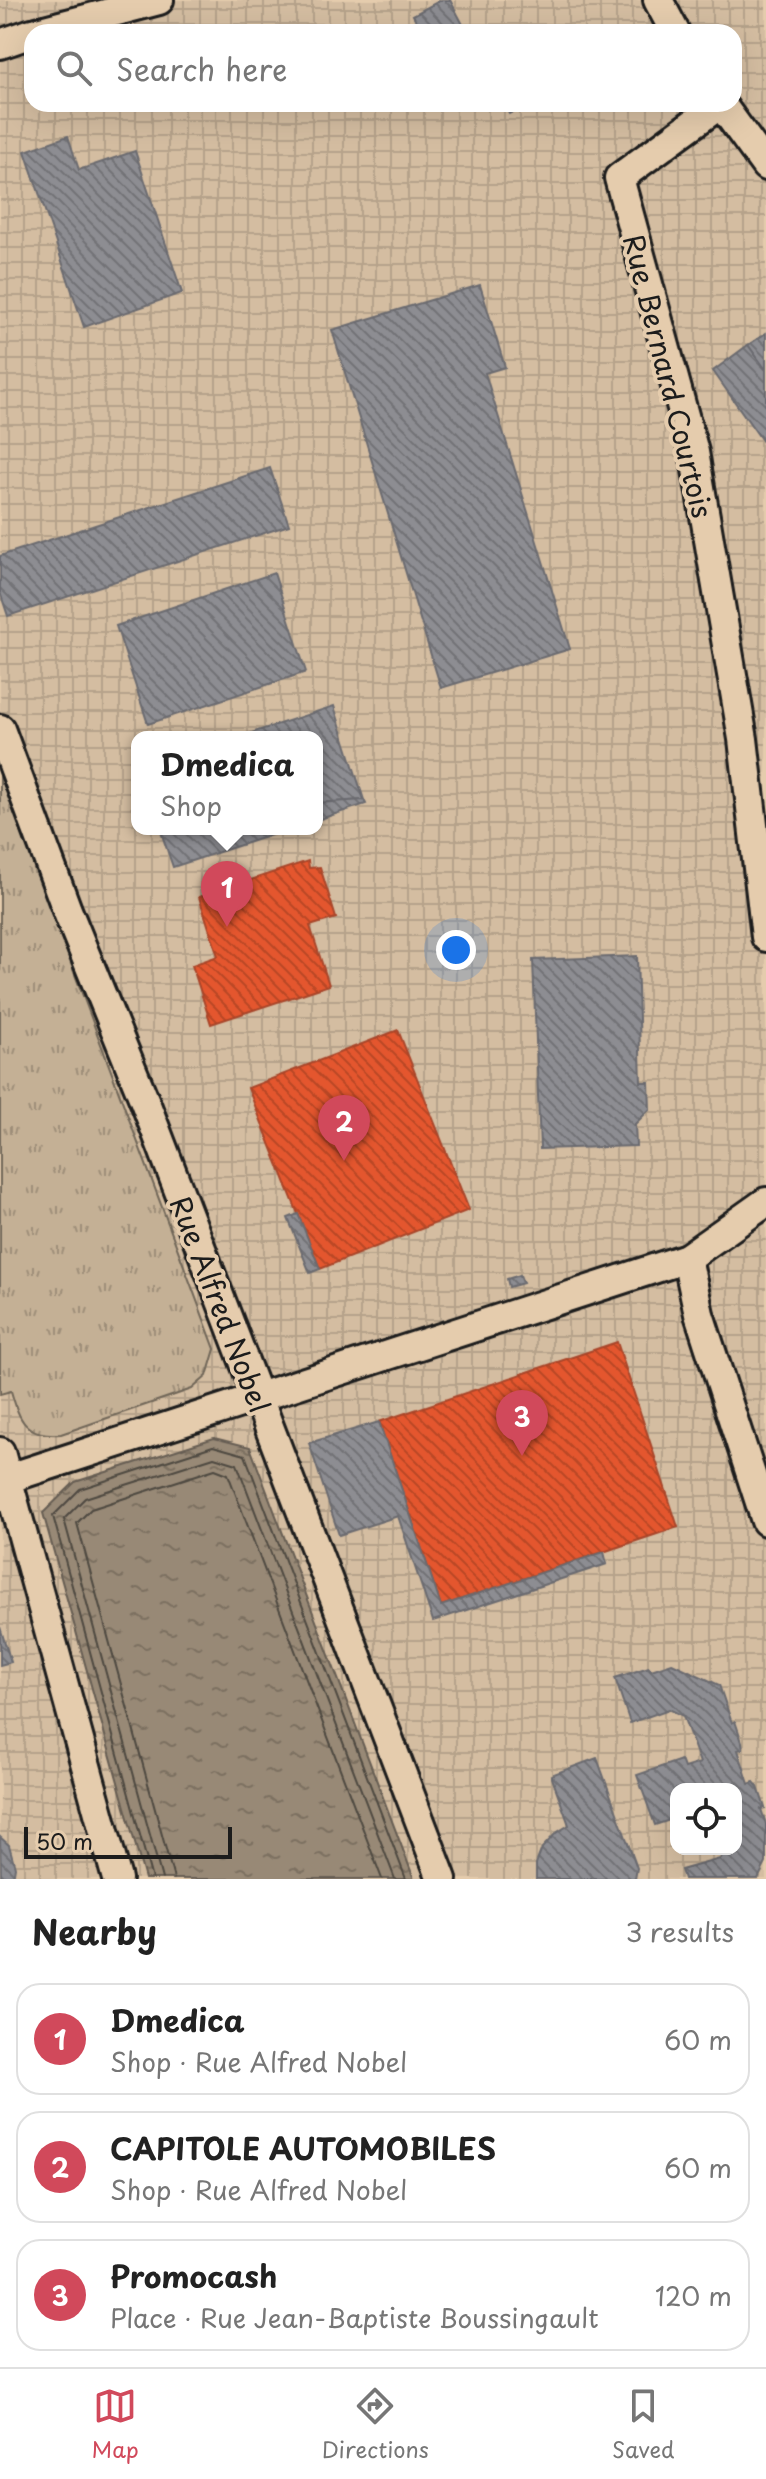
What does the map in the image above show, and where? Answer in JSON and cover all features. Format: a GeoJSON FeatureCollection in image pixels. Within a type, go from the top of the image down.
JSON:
{"type":"FeatureCollection","features":[{"type":"Feature","properties":{"kind":"street"},"geometry":{"type":"LineString","coordinates":[[68,24],[159,0]]}},
{"type":"Feature","properties":{"kind":"street"},"geometry":{"type":"LineString","coordinates":[[658,0],[671,24]]}},
{"type":"Feature","properties":{"kind":"street"},"geometry":{"type":"LineString","coordinates":[[0,44],[24,36]]}},
{"type":"Feature","properties":{"kind":"street","name":"Rue Bernard Courtois"},"geometry":{"type":"LineString","coordinates":[[709,112],[619,178],[694,452],[743,739],[766,937]]}},
{"type":"Feature","properties":{"kind":"street"},"geometry":{"type":"LineString","coordinates":[[726,112],[766,166]]}},
{"type":"Feature","properties":{"kind":"street","name":"Rue Alfred Nobel"},"geometry":{"type":"LineString","coordinates":[[0,729],[442,1879]]}},
{"type":"Feature","properties":{"kind":"street"},"geometry":{"type":"LineString","coordinates":[[117,1879],[2,1470],[256,1397],[687,1258],[766,1202]]}},
{"type":"Feature","properties":{"kind":"street"},"geometry":{"type":"LineString","coordinates":[[687,1258],[699,1314],[766,1521]]}},
{"type":"Feature","properties":{"kind":"shaded area"},"geometry":{"type":"Polygon","coordinates":[[[0,0],[766,0],[766,1879],[0,1879],[0,0]]]}},
{"type":"Feature","properties":{"kind":"green space"},"geometry":{"type":"Polygon","coordinates":[[[0,774],[215,1349],[207,1376],[192,1389],[61,1434],[32,1429],[21,1419],[11,1391],[0,1394],[0,774]]]}},
{"type":"Feature","properties":{"kind":"water"},"geometry":{"type":"Polygon","coordinates":[[[214,1438],[250,1447],[414,1879],[145,1879],[43,1513],[75,1482],[214,1438]]]}},
{"type":"Feature","properties":{"kind":"building: Shops"},"geometry":{"type":"Polygon","coordinates":[[[308,861],[309,868],[320,867],[336,918],[310,926],[329,985],[211,1024],[192,965],[218,956],[199,897],[308,861]]]}},
{"type":"Feature","properties":{"kind":"building: Shops"},"geometry":{"type":"Polygon","coordinates":[[[398,1030],[469,1210],[320,1269],[248,1088],[398,1030]]]}},
{"type":"Feature","properties":{"kind":"building: Shops"},"geometry":{"type":"Polygon","coordinates":[[[617,1342],[678,1527],[441,1606],[379,1422],[617,1342]]]}},
{"type":"Feature","properties":{"kind":"building: Industry"},"geometry":{"type":"Polygon","coordinates":[[[441,0],[450,0],[463,24],[418,24],[413,15],[441,0]]]}},
{"type":"Feature","properties":{"kind":"building: Industry"},"geometry":{"type":"Polygon","coordinates":[[[68,136],[79,170],[135,151],[182,293],[84,327],[25,151],[68,136]]]}},
{"type":"Feature","properties":{"kind":"building: Industry"},"geometry":{"type":"Polygon","coordinates":[[[480,285],[505,367],[485,373],[570,649],[441,688],[332,330],[480,285]]]}},
{"type":"Feature","properties":{"kind":"building: Industry"},"geometry":{"type":"Polygon","coordinates":[[[766,333],[766,370],[748,345],[766,333]]]}},
{"type":"Feature","properties":{"kind":"building: Industry"},"geometry":{"type":"Polygon","coordinates":[[[748,345],[766,370],[766,446],[713,371],[748,345]]]}},
{"type":"Feature","properties":{"kind":"building: Industry"},"geometry":{"type":"Polygon","coordinates":[[[270,468],[289,525],[8,616],[0,592],[0,556],[270,468]]]}},
{"type":"Feature","properties":{"kind":"building: Industry"},"geometry":{"type":"Polygon","coordinates":[[[274,573],[306,672],[148,724],[116,626],[274,573]]]}},
{"type":"Feature","properties":{"kind":"building: Industry"},"geometry":{"type":"Polygon","coordinates":[[[334,706],[364,800],[323,803],[323,731],[257,731],[334,706]]]}},
{"type":"Feature","properties":{"kind":"building: Industry"},"geometry":{"type":"Polygon","coordinates":[[[364,800],[366,804],[323,818],[323,803],[364,800]]]}},
{"type":"Feature","properties":{"kind":"building: Industry"},"geometry":{"type":"Polygon","coordinates":[[[162,835],[272,835],[173,867],[162,835]]]}},
{"type":"Feature","properties":{"kind":"building: Industry"},"geometry":{"type":"Polygon","coordinates":[[[637,956],[641,1082],[649,1082],[650,1109],[635,1124],[636,1146],[540,1149],[533,960],[637,956]]]}},
{"type":"Feature","properties":{"kind":"building: Industry"},"geometry":{"type":"Polygon","coordinates":[[[298,1214],[320,1269],[310,1273],[288,1218],[298,1214]]]}},
{"type":"Feature","properties":{"kind":"building: Industry"},"geometry":{"type":"Polygon","coordinates":[[[520,1275],[523,1283],[509,1287],[507,1279],[520,1275]]]}},
{"type":"Feature","properties":{"kind":"building: Industry"},"geometry":{"type":"Polygon","coordinates":[[[379,1422],[441,1606],[604,1552],[607,1564],[433,1621],[398,1516],[339,1535],[309,1443],[379,1422]]]}},
{"type":"Feature","properties":{"kind":"building: Industry"},"geometry":{"type":"Polygon","coordinates":[[[0,1627],[11,1662],[0,1665],[0,1627]]]}},
{"type":"Feature","properties":{"kind":"building: Industry"},"geometry":{"type":"Polygon","coordinates":[[[672,1663],[719,1685],[742,1742],[743,1749],[738,1750],[749,1784],[754,1782],[758,1787],[765,1808],[761,1809],[766,1824],[766,1863],[758,1879],[684,1879],[681,1870],[720,1859],[722,1855],[742,1855],[742,1783],[670,1783],[670,1820],[655,1825],[637,1775],[681,1760],[684,1768],[700,1763],[683,1716],[669,1709],[630,1723],[615,1678],[649,1667],[651,1670],[672,1663]]]}},
{"type":"Feature","properties":{"kind":"building: Industry"},"geometry":{"type":"Polygon","coordinates":[[[597,1758],[637,1868],[635,1879],[536,1879],[536,1864],[542,1848],[569,1825],[551,1775],[597,1758]]]}},
{"type":"Feature","properties":{"kind":"building: Industry"},"geometry":{"type":"Polygon","coordinates":[[[0,1837],[9,1845],[15,1867],[13,1879],[1,1879],[0,1837]]]}},
{"type":"Feature","properties":{"kind":"place","name":"Dmedica"},"geometry":{"type":"Point","coordinates":[227,927]}},
{"type":"Feature","properties":{"kind":"place","name":"CAPITOLE AUTOMOBILES"},"geometry":{"type":"Point","coordinates":[344,1161]}},
{"type":"Feature","properties":{"kind":"place","name":"Promocash"},"geometry":{"type":"Point","coordinates":[522,1456]}}]}
